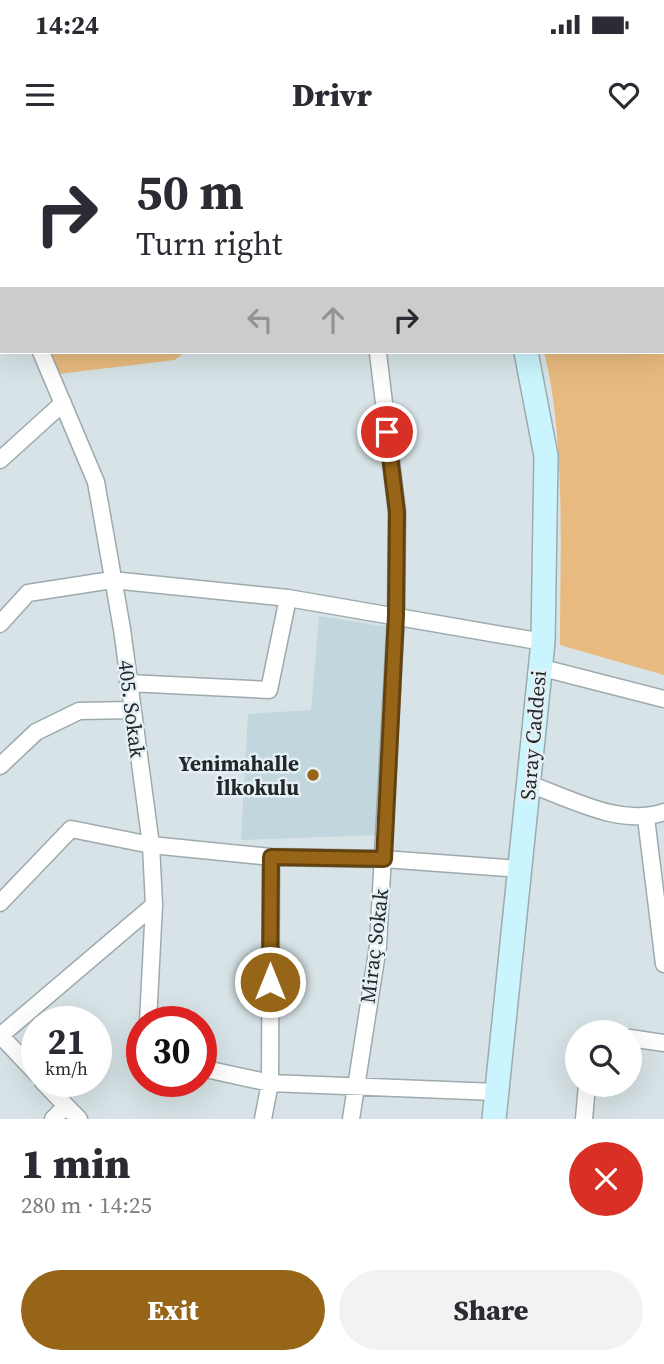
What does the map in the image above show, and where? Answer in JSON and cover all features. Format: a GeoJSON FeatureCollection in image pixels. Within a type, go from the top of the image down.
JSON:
{"type":"FeatureCollection","features":[{"type":"Feature","properties":{"kind":"main road","name":"Saray Caddesi"},"geometry":{"type":"LineString","coordinates":[[494,1119],[543,642],[546,456],[526,354]]}},
{"type":"Feature","properties":{"kind":"street","name":"405. Sokak"},"geometry":{"type":"LineString","coordinates":[[42,354],[96,482],[122,629],[150,845],[154,905],[149,1006]]}},
{"type":"Feature","properties":{"kind":"street","name":"Miraç Sokak"},"geometry":{"type":"LineString","coordinates":[[351,1119],[378,946],[396,615],[397,512],[378,354]]}},
{"type":"Feature","properties":{"kind":"street"},"geometry":{"type":"LineString","coordinates":[[0,460],[63,403]]}},
{"type":"Feature","properties":{"kind":"street"},"geometry":{"type":"LineString","coordinates":[[0,624],[27,593],[112,580],[288,598],[543,642]]}},
{"type":"Feature","properties":{"kind":"street"},"geometry":{"type":"LineString","coordinates":[[128,682],[269,690],[288,598]]}},
{"type":"Feature","properties":{"kind":"street"},"geometry":{"type":"LineString","coordinates":[[539,667],[664,699]]}},
{"type":"Feature","properties":{"kind":"street"},"geometry":{"type":"LineString","coordinates":[[0,766],[36,732],[79,711],[131,710]]}},
{"type":"Feature","properties":{"kind":"street"},"geometry":{"type":"LineString","coordinates":[[529,784],[624,818],[646,818],[664,812]]}},
{"type":"Feature","properties":{"kind":"street"},"geometry":{"type":"LineString","coordinates":[[646,818],[664,964]]}},
{"type":"Feature","properties":{"kind":"street"},"geometry":{"type":"LineString","coordinates":[[0,903],[71,829],[150,845],[271,857],[384,859],[519,869]]}},
{"type":"Feature","properties":{"kind":"street"},"geometry":{"type":"LineString","coordinates":[[263,1119],[270,1083],[271,857]]}},
{"type":"Feature","properties":{"kind":"street"},"geometry":{"type":"LineString","coordinates":[[21,1058],[0,1036],[154,905]]}},
{"type":"Feature","properties":{"kind":"street"},"geometry":{"type":"LineString","coordinates":[[642,1040],[664,1043]]}},
{"type":"Feature","properties":{"kind":"street"},"geometry":{"type":"LineString","coordinates":[[217,1071],[270,1083],[355,1084],[496,1092]]}},
{"type":"Feature","properties":{"kind":"street"},"geometry":{"type":"LineString","coordinates":[[57,1097],[79,1119]]}},
{"type":"Feature","properties":{"kind":"street"},"geometry":{"type":"LineString","coordinates":[[584,1119],[586,1097]]}},
{"type":"Feature","properties":{"kind":"street"},"geometry":{"type":"LineString","coordinates":[[53,1119],[66,1106]]}},
{"type":"Feature","properties":{"kind":"shaded area"},"geometry":{"type":"Polygon","coordinates":[[[50,354],[182,354],[175,360],[58,374],[50,354]]]}},
{"type":"Feature","properties":{"kind":"shaded area"},"geometry":{"type":"Polygon","coordinates":[[[544,354],[664,354],[664,675],[560,645],[559,459],[551,386],[544,354]]]}},
{"type":"Feature","properties":{"kind":"shaded area","name":"Yenimahalle İlkokulu"},"geometry":{"type":"Polygon","coordinates":[[[319,616],[388,627],[380,835],[241,840],[248,714],[311,710],[319,616]]]}},
{"type":"Feature","properties":{"kind":"place","name":"Yenimahalle İlkokulu"},"geometry":{"type":"Point","coordinates":[313,775]}},
{"type":"Feature","properties":{"kind":"route"},"geometry":{"type":"LineString","coordinates":[[270,982],[271,857],[384,859],[396,615],[397,512],[387,432]]}}]}
